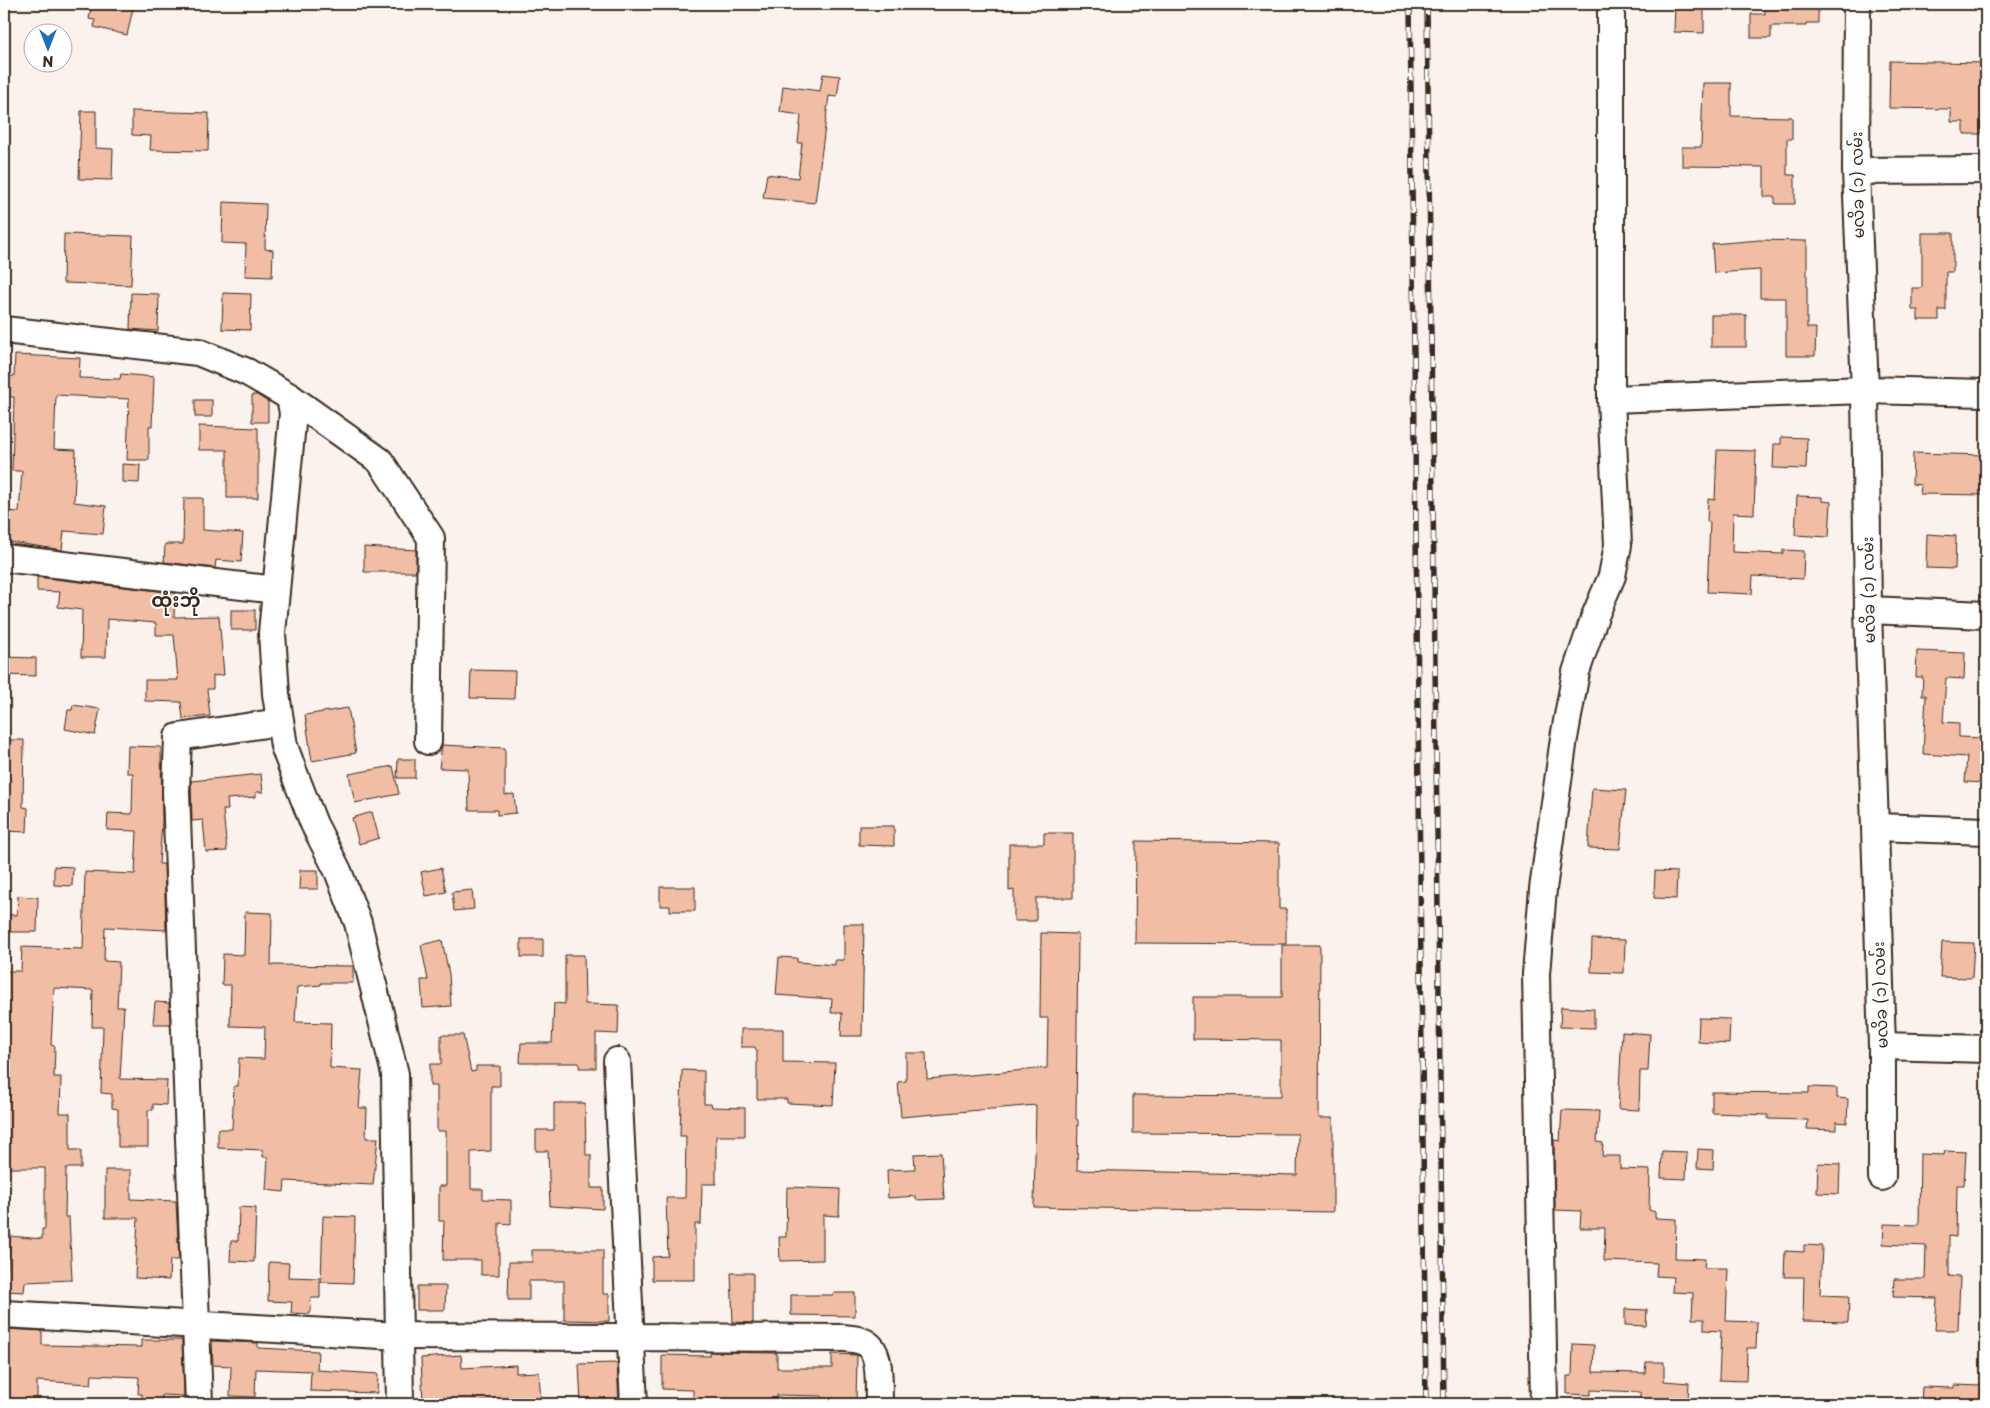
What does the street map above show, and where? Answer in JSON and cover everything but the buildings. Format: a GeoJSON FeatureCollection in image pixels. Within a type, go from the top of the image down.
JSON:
{"type":"FeatureCollection","features":[{"type":"Feature","properties":{"kind":"street"},"geometry":{"type":"LineString","coordinates":[[1544,1404],[1536,974],[1543,889],[1576,672],[1595,616],[1612,576],[1618,545],[1611,399],[1611,4]]}},
{"type":"Feature","properties":{"kind":"street","name":"မလိခ (၁) လမ်း"},"geometry":{"type":"LineString","coordinates":[[1857,4],[1856,171],[1865,390],[1868,610],[1882,1046],[1882,1177]]}},
{"type":"Feature","properties":{"kind":"street"},"geometry":{"type":"LineString","coordinates":[[1856,171],[1986,170]]}},
{"type":"Feature","properties":{"kind":"street"},"geometry":{"type":"LineString","coordinates":[[4,330],[198,352],[247,372],[290,396],[380,461],[431,538],[428,741]]}},
{"type":"Feature","properties":{"kind":"street"},"geometry":{"type":"LineString","coordinates":[[1611,399],[1865,390],[1986,394]]}},
{"type":"Feature","properties":{"kind":"street"},"geometry":{"type":"LineString","coordinates":[[290,396],[293,413],[272,633],[276,694],[284,746],[314,824],[338,871],[358,923],[395,1074],[400,1404]]}},
{"type":"Feature","properties":{"kind":"street"},"geometry":{"type":"LineString","coordinates":[[4,558],[276,590]]}},
{"type":"Feature","properties":{"kind":"street"},"geometry":{"type":"LineString","coordinates":[[1868,610],[1986,615]]}},
{"type":"Feature","properties":{"kind":"street"},"geometry":{"type":"LineString","coordinates":[[199,1404],[198,1325],[176,792],[178,738],[280,722]]}},
{"type":"Feature","properties":{"kind":"street"},"geometry":{"type":"LineString","coordinates":[[1876,827],[1986,832]]}},
{"type":"Feature","properties":{"kind":"street"},"geometry":{"type":"LineString","coordinates":[[1882,1046],[1986,1049]]}},
{"type":"Feature","properties":{"kind":"street"},"geometry":{"type":"LineString","coordinates":[[617,1061],[634,1404]]}},
{"type":"Feature","properties":{"kind":"street"},"geometry":{"type":"LineString","coordinates":[[4,1314],[399,1336],[844,1338],[864,1342],[873,1348],[877,1363],[879,1404]]}},
{"type":"Feature","properties":{"kind":"railway"},"geometry":{"type":"LineString","coordinates":[[1410,4],[1426,1404]]}},
{"type":"Feature","properties":{"kind":"railway"},"geometry":{"type":"LineString","coordinates":[[1427,4],[1444,1404]]}},
{"type":"Feature","properties":{"kind":"district","name":"ထုံးဘို"},"geometry":{"type":"Point","coordinates":[176,600]}}]}
